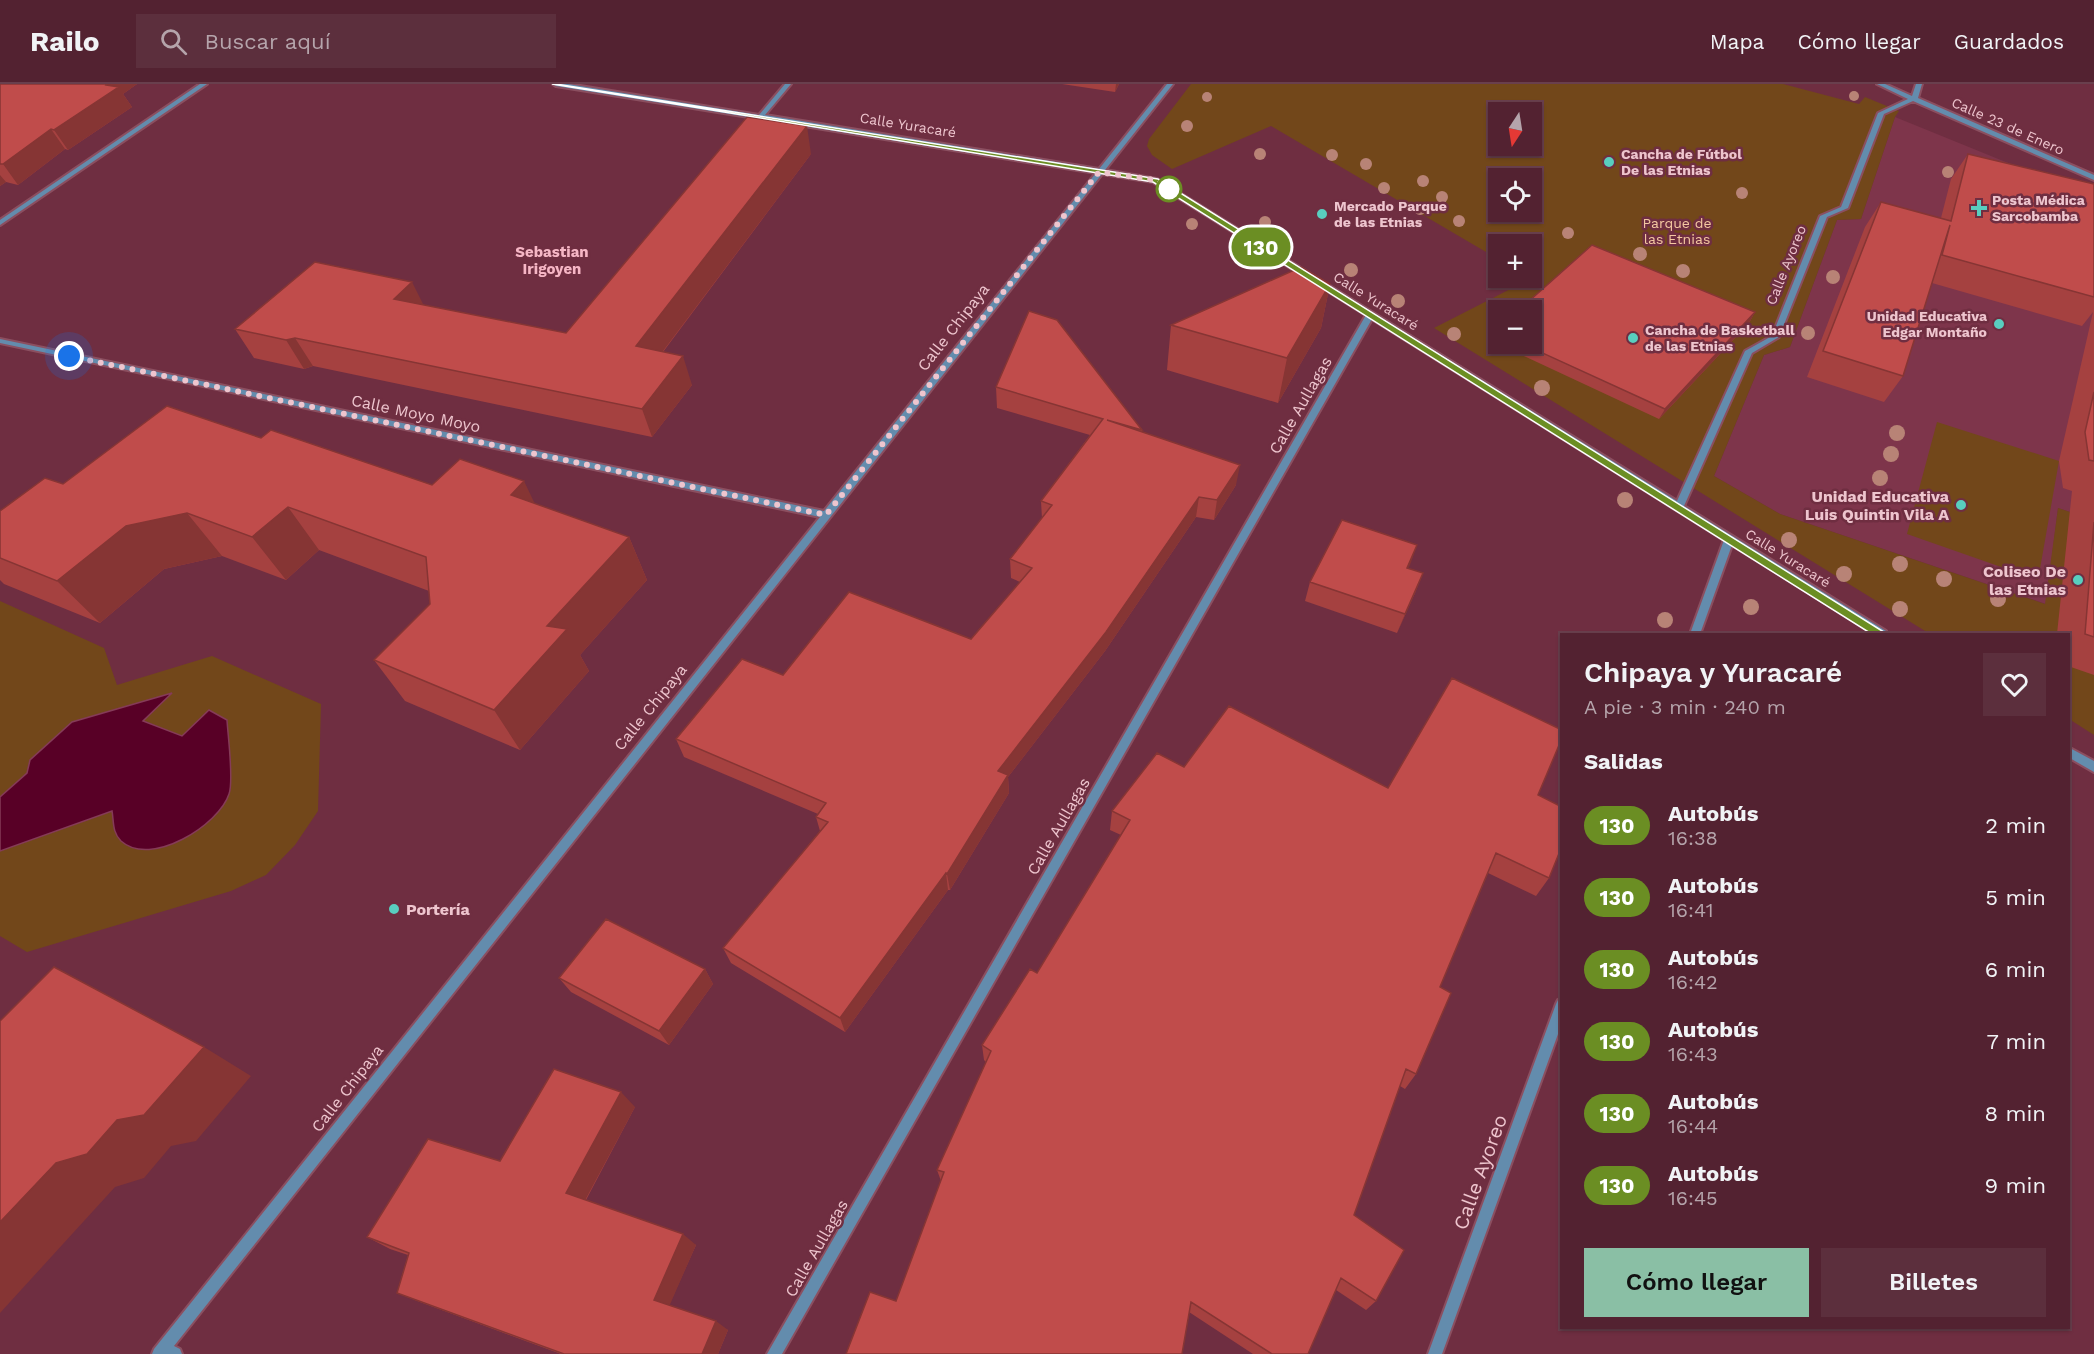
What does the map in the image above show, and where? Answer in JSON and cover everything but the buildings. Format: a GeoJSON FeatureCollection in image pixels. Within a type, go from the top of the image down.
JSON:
{"type":"FeatureCollection","features":[{"type":"Feature","properties":{"kind":"street"},"geometry":{"type":"LineString","coordinates":[[0,223],[204,84]]}},
{"type":"Feature","properties":{"kind":"street","name":"Calle Yuracaré"},"geometry":{"type":"LineString","coordinates":[[556,84],[1155,180],[1880,633]]}},
{"type":"Feature","properties":{"kind":"street"},"geometry":{"type":"LineString","coordinates":[[760,117],[788,84]]}},
{"type":"Feature","properties":{"kind":"street","name":"Calle Chipaya"},"geometry":{"type":"LineString","coordinates":[[166,1352],[826,515],[1170,84]]}},
{"type":"Feature","properties":{"kind":"street","name":"Calle 23 de Enero"},"geometry":{"type":"LineString","coordinates":[[1880,84],[2094,178]]}},
{"type":"Feature","properties":{"kind":"street"},"geometry":{"type":"LineString","coordinates":[[1915,98],[1919,84]]}},
{"type":"Feature","properties":{"kind":"street","name":"Calle Ayoreo"},"geometry":{"type":"LineString","coordinates":[[1679,506],[1749,351],[1775,337],[1824,216],[1844,208],[1881,113],[1915,98]]}},
{"type":"Feature","properties":{"kind":"street","name":"Calle Aullagas"},"geometry":{"type":"LineString","coordinates":[[774,1354],[1370,315]]}},
{"type":"Feature","properties":{"kind":"street","name":"Calle Moyo Moyo"},"geometry":{"type":"LineString","coordinates":[[0,341],[826,515]]}},
{"type":"Feature","properties":{"kind":"street"},"geometry":{"type":"LineString","coordinates":[[1695,633],[1729,539]]}},
{"type":"Feature","properties":{"kind":"street"},"geometry":{"type":"LineString","coordinates":[[2070,752],[2094,767]]}},
{"type":"Feature","properties":{"kind":"street","name":"Calle Ayoreo"},"geometry":{"type":"LineString","coordinates":[[1435,1354],[1560,1010]]}},
{"type":"Feature","properties":{"kind":"shaded area"},"geometry":{"type":"Polygon","coordinates":[[[1895,117],[2094,198],[2094,520],[2058,508],[2046,604],[1780,514],[1714,476],[1764,355],[1790,347],[1837,220],[1861,219],[1895,117]]]}},
{"type":"Feature","properties":{"kind":"shaded area"},"geometry":{"type":"Polygon","coordinates":[[[172,693],[143,721],[182,736],[209,710],[227,720],[231,769],[230,788],[223,806],[212,818],[198,830],[166,846],[149,849],[134,848],[118,838],[112,811],[0,851],[0,797],[27,773],[30,760],[72,722],[172,693]]]}},
{"type":"Feature","properties":{"kind":"green space","name":"Parque de las Etnias"},"geometry":{"type":"Polygon","coordinates":[[[1191,84],[1783,84],[1859,104],[1865,97],[1899,111],[1861,219],[1837,220],[1790,347],[1764,355],[1714,476],[1780,514],[2045,604],[2058,508],[2094,520],[2094,735],[2070,720],[2070,633],[1928,633],[1434,328],[1488,300],[1488,354],[1542,354],[1542,300],[1489,300],[1512,288],[1542,288],[1542,234],[1488,234],[1488,253],[1271,126],[1172,169],[1152,155],[1147,146],[1149,139],[1191,84]]]}},
{"type":"Feature","properties":{"kind":"green space"},"geometry":{"type":"Polygon","coordinates":[[[1937,422],[2059,461],[2038,580],[1907,534],[1937,422]]]}},
{"type":"Feature","properties":{"kind":"green space"},"geometry":{"type":"Polygon","coordinates":[[[0,601],[104,648],[117,685],[212,656],[321,704],[318,811],[295,845],[266,875],[231,891],[27,952],[0,936],[0,851],[112,811],[114,829],[124,843],[138,849],[155,848],[193,833],[209,821],[222,807],[229,794],[231,779],[227,720],[209,710],[182,737],[143,720],[170,694],[27,773],[0,797],[0,601]]]}},
{"type":"Feature","properties":{"kind":"bus line","name":"130"},"geometry":{"type":"LineString","coordinates":[[556,84],[1155,180],[1880,633]]}},
{"type":"Feature","properties":{"kind":"place","name":"Cancha de Fútbol De las Etnias"},"geometry":{"type":"Point","coordinates":[1609,162]}},
{"type":"Feature","properties":{"kind":"place","name":"Posta Médica Sarcobamba"},"geometry":{"type":"Point","coordinates":[1979,208]}},
{"type":"Feature","properties":{"kind":"place","name":"Mercado Parque de las Etnias"},"geometry":{"type":"Point","coordinates":[1322,214]}},
{"type":"Feature","properties":{"kind":"place","name":"Unidad Educativa Edgar Montaño"},"geometry":{"type":"Point","coordinates":[1999,324]}},
{"type":"Feature","properties":{"kind":"place","name":"Cancha de Basketball de las Etnias"},"geometry":{"type":"Point","coordinates":[1633,338]}},
{"type":"Feature","properties":{"kind":"place","name":"Unidad Educativa Luis Quintin Vila A"},"geometry":{"type":"Point","coordinates":[1961,505]}},
{"type":"Feature","properties":{"kind":"place","name":"Coliseo De las Etnias"},"geometry":{"type":"Point","coordinates":[2078,580]}},
{"type":"Feature","properties":{"kind":"place","name":"Portería"},"geometry":{"type":"Point","coordinates":[394,909]}},
{"type":"Feature","properties":{"kind":"district","name":"Sebastian Irigoyen"},"geometry":{"type":"Point","coordinates":[552,260]}},
{"type":"Feature","properties":{"kind":"route"},"geometry":{"type":"LineString","coordinates":[[69,356],[826,515],[1099,172],[1155,180],[1175,193],[1169,189]]}}]}
